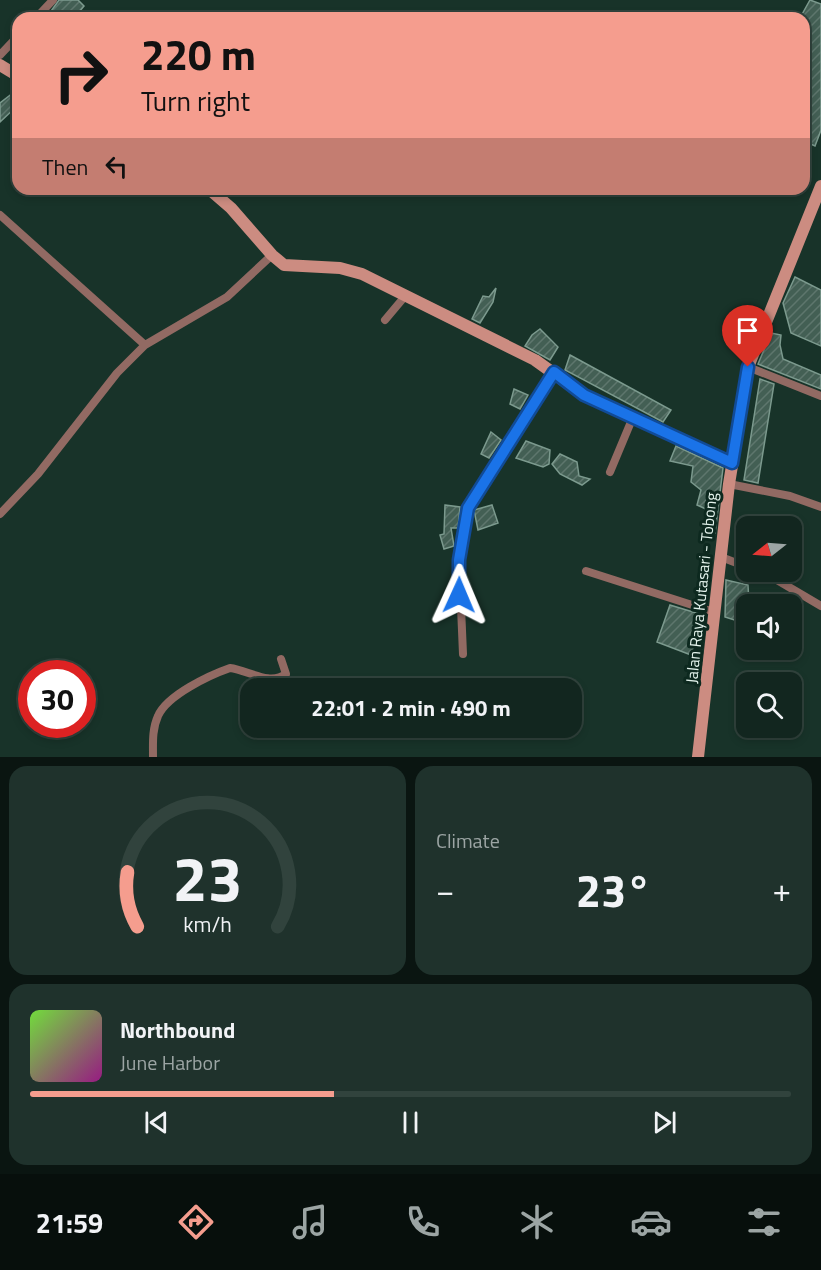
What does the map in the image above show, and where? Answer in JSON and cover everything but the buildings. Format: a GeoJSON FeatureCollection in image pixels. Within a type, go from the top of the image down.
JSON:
{"type":"FeatureCollection","features":[{"type":"Feature","properties":{"kind":"street"},"geometry":{"type":"LineString","coordinates":[[42,12],[53,0]]}},
{"type":"Feature","properties":{"kind":"street"},"geometry":{"type":"LineString","coordinates":[[0,55],[12,42]]}},
{"type":"Feature","properties":{"kind":"street","name":"Jalan Raya Kutasari - Tobong"},"geometry":{"type":"LineString","coordinates":[[698,757],[729,484],[748,367],[821,186]]}},
{"type":"Feature","properties":{"kind":"street"},"geometry":{"type":"LineString","coordinates":[[216,195],[231,208],[272,255],[289,266],[352,270],[406,295],[554,372],[574,390],[732,463]]}},
{"type":"Feature","properties":{"kind":"street"},"geometry":{"type":"LineString","coordinates":[[0,215],[145,345]]}},
{"type":"Feature","properties":{"kind":"street"},"geometry":{"type":"LineString","coordinates":[[0,514],[38,474],[117,373],[145,345],[227,297],[272,255]]}},
{"type":"Feature","properties":{"kind":"street"},"geometry":{"type":"LineString","coordinates":[[385,320],[406,295]]}},
{"type":"Feature","properties":{"kind":"street"},"geometry":{"type":"LineString","coordinates":[[748,367],[821,396]]}},
{"type":"Feature","properties":{"kind":"street"},"geometry":{"type":"LineString","coordinates":[[463,654],[459,560],[468,508],[554,372]]}},
{"type":"Feature","properties":{"kind":"street"},"geometry":{"type":"LineString","coordinates":[[610,472],[633,417]]}},
{"type":"Feature","properties":{"kind":"street"},"geometry":{"type":"LineString","coordinates":[[729,484],[790,496],[821,507]]}},
{"type":"Feature","properties":{"kind":"street"},"geometry":{"type":"LineString","coordinates":[[721,557],[736,563]]}},
{"type":"Feature","properties":{"kind":"street"},"geometry":{"type":"LineString","coordinates":[[586,571],[714,612]]}},
{"type":"Feature","properties":{"kind":"street"},"geometry":{"type":"LineString","coordinates":[[780,582],[821,606]]}},
{"type":"Feature","properties":{"kind":"street"},"geometry":{"type":"LineString","coordinates":[[153,757],[153,731],[158,714],[181,693],[197,682],[230,668],[262,678],[280,678],[286,674],[281,659]]}},
{"type":"Feature","properties":{"kind":"route"},"geometry":{"type":"LineString","coordinates":[[459,595],[459,560],[468,508],[554,372],[574,390],[732,463],[748,367]]}}]}
